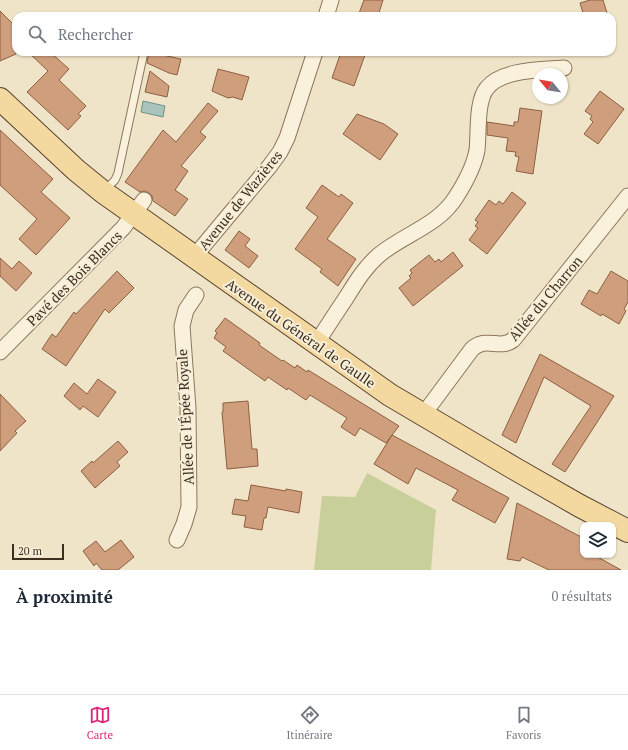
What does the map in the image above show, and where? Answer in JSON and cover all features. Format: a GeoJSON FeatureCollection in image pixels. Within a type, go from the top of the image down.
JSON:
{"type":"FeatureCollection","features":[{"type":"Feature","properties":{"kind":"main road","name":"Avenue du Général de Gaulle"},"geometry":{"type":"LineString","coordinates":[[0,99],[76,170],[103,192],[139,208],[194,257],[375,385],[423,415],[548,488],[628,531]]}},
{"type":"Feature","properties":{"kind":"street"},"geometry":{"type":"LineString","coordinates":[[327,12],[331,0]]}},
{"type":"Feature","properties":{"kind":"street","name":"Avenue de Wazières"},"geometry":{"type":"LineString","coordinates":[[194,257],[280,152],[287,138],[314,56]]}},
{"type":"Feature","properties":{"kind":"street"},"geometry":{"type":"LineString","coordinates":[[316,344],[358,278],[371,263],[398,242],[431,223],[440,216],[455,199],[468,176],[476,152],[481,100],[486,88],[495,80],[507,75],[532,72]]}},
{"type":"Feature","properties":{"kind":"street","name":"Allée du Charron"},"geometry":{"type":"LineString","coordinates":[[423,415],[476,345],[486,342],[503,344],[509,343],[513,340],[628,196]]}},
{"type":"Feature","properties":{"kind":"street","name":"Pavé des Bois Blancs"},"geometry":{"type":"LineString","coordinates":[[0,352],[118,234],[139,208]]}},
{"type":"Feature","properties":{"kind":"street","name":"Allée de l'Épée Royale"},"geometry":{"type":"LineString","coordinates":[[177,540],[189,507],[188,408],[182,326],[186,310],[196,295]]}},
{"type":"Feature","properties":{"kind":"lane"},"geometry":{"type":"LineString","coordinates":[[103,192],[115,180],[118,173],[143,56]]}},
{"type":"Feature","properties":{"kind":"green space"},"geometry":{"type":"Polygon","coordinates":[[[367,473],[436,510],[431,570],[314,570],[322,496],[355,497],[367,473]]]}},
{"type":"Feature","properties":{"kind":"water"},"geometry":{"type":"Polygon","coordinates":[[[143,101],[165,106],[163,117],[141,112],[143,101]]]}},
{"type":"Feature","properties":{"kind":"building"},"geometry":{"type":"Polygon","coordinates":[[[364,0],[383,0],[379,12],[360,12],[364,0]]]}},
{"type":"Feature","properties":{"kind":"building"},"geometry":{"type":"Polygon","coordinates":[[[590,0],[603,0],[607,12],[583,12],[580,3],[590,0]]]}},
{"type":"Feature","properties":{"kind":"building"},"geometry":{"type":"Polygon","coordinates":[[[0,11],[12,23],[12,56],[0,61],[0,11]]]}},
{"type":"Feature","properties":{"kind":"building"},"geometry":{"type":"Polygon","coordinates":[[[32,56],[54,56],[69,69],[59,80],[86,106],[78,114],[81,116],[68,130],[27,92],[48,71],[32,56]]]}},
{"type":"Feature","properties":{"kind":"building"},"geometry":{"type":"Polygon","coordinates":[[[148,56],[167,56],[181,59],[177,75],[147,63],[148,56]]]}},
{"type":"Feature","properties":{"kind":"building"},"geometry":{"type":"Polygon","coordinates":[[[340,56],[365,56],[354,86],[332,78],[340,56]]]}},
{"type":"Feature","properties":{"kind":"building"},"geometry":{"type":"Polygon","coordinates":[[[218,69],[249,77],[242,100],[233,97],[228,98],[212,91],[218,69]]]}},
{"type":"Feature","properties":{"kind":"building"},"geometry":{"type":"Polygon","coordinates":[[[150,71],[169,86],[167,97],[145,92],[150,71]]]}},
{"type":"Feature","properties":{"kind":"building"},"geometry":{"type":"Polygon","coordinates":[[[600,91],[624,109],[598,144],[584,134],[593,122],[590,119],[592,116],[585,111],[600,91]]]}},
{"type":"Feature","properties":{"kind":"building"},"geometry":{"type":"Polygon","coordinates":[[[208,103],[218,111],[200,132],[206,137],[181,166],[188,171],[175,190],[188,199],[175,216],[153,201],[152,196],[149,193],[145,191],[140,192],[125,182],[163,130],[176,142],[208,103]]]}},
{"type":"Feature","properties":{"kind":"building"},"geometry":{"type":"Polygon","coordinates":[[[520,108],[542,111],[533,174],[516,171],[519,157],[515,156],[516,152],[506,151],[508,138],[487,135],[487,122],[514,126],[514,122],[518,122],[520,108]]]}},
{"type":"Feature","properties":{"kind":"building"},"geometry":{"type":"Polygon","coordinates":[[[357,114],[384,124],[398,134],[380,160],[343,134],[357,114]]]}},
{"type":"Feature","properties":{"kind":"building"},"geometry":{"type":"Polygon","coordinates":[[[0,130],[53,179],[41,192],[70,218],[36,255],[19,239],[37,219],[0,185],[0,130]]]}},
{"type":"Feature","properties":{"kind":"building"},"geometry":{"type":"Polygon","coordinates":[[[322,185],[339,197],[341,194],[353,203],[327,239],[356,259],[338,286],[320,272],[322,269],[295,249],[318,217],[306,208],[322,185]]]}},
{"type":"Feature","properties":{"kind":"building"},"geometry":{"type":"Polygon","coordinates":[[[512,192],[526,203],[487,254],[469,240],[478,228],[475,226],[478,222],[475,220],[489,200],[496,205],[499,201],[503,204],[512,192]]]}},
{"type":"Feature","properties":{"kind":"building"},"geometry":{"type":"Polygon","coordinates":[[[239,231],[250,239],[245,246],[258,256],[249,268],[225,250],[239,231]]]}},
{"type":"Feature","properties":{"kind":"building"},"geometry":{"type":"Polygon","coordinates":[[[453,252],[463,266],[413,306],[399,288],[411,278],[409,276],[412,273],[410,270],[429,255],[435,262],[439,259],[441,262],[453,252]]]}},
{"type":"Feature","properties":{"kind":"building"},"geometry":{"type":"Polygon","coordinates":[[[0,258],[12,269],[19,261],[32,273],[16,291],[0,276],[0,258]]]}},
{"type":"Feature","properties":{"kind":"building"},"geometry":{"type":"Polygon","coordinates":[[[117,271],[134,288],[109,313],[105,309],[66,366],[42,349],[52,334],[56,337],[74,312],[76,314],[117,271]]]}},
{"type":"Feature","properties":{"kind":"building"},"geometry":{"type":"Polygon","coordinates":[[[611,271],[628,281],[628,302],[624,309],[626,311],[619,324],[602,314],[601,316],[581,304],[589,290],[597,294],[611,271]]]}},
{"type":"Feature","properties":{"kind":"building"},"geometry":{"type":"Polygon","coordinates":[[[225,318],[282,361],[283,360],[295,368],[297,365],[307,372],[308,370],[399,426],[386,443],[360,428],[355,436],[341,427],[347,418],[310,395],[306,400],[288,388],[287,390],[268,377],[265,381],[223,351],[226,347],[214,338],[217,333],[215,331],[225,318]]]}},
{"type":"Feature","properties":{"kind":"building"},"geometry":{"type":"Polygon","coordinates":[[[540,354],[614,396],[565,472],[552,464],[591,406],[544,377],[516,443],[502,435],[540,354]]]}},
{"type":"Feature","properties":{"kind":"building"},"geometry":{"type":"Polygon","coordinates":[[[98,379],[116,392],[98,417],[83,406],[80,410],[64,396],[74,383],[87,394],[98,379]]]}},
{"type":"Feature","properties":{"kind":"building"},"geometry":{"type":"Polygon","coordinates":[[[0,394],[26,421],[15,431],[17,433],[0,451],[0,394]]]}},
{"type":"Feature","properties":{"kind":"building"},"geometry":{"type":"Polygon","coordinates":[[[248,401],[252,449],[257,449],[258,466],[227,469],[222,412],[223,403],[248,401]]]}},
{"type":"Feature","properties":{"kind":"building"},"geometry":{"type":"Polygon","coordinates":[[[392,435],[509,498],[495,523],[452,500],[458,490],[416,468],[408,484],[374,464],[392,435]]]}},
{"type":"Feature","properties":{"kind":"building"},"geometry":{"type":"Polygon","coordinates":[[[118,441],[128,452],[117,462],[120,466],[95,488],[81,471],[92,461],[93,463],[118,441]]]}},
{"type":"Feature","properties":{"kind":"building"},"geometry":{"type":"Polygon","coordinates":[[[251,485],[302,492],[299,513],[268,507],[262,530],[244,527],[246,516],[232,514],[235,499],[248,501],[251,485]]]}},
{"type":"Feature","properties":{"kind":"building"},"geometry":{"type":"Polygon","coordinates":[[[517,503],[580,536],[580,558],[599,558],[621,570],[549,570],[522,557],[520,561],[507,559],[517,503]]]}},
{"type":"Feature","properties":{"kind":"building"},"geometry":{"type":"Polygon","coordinates":[[[121,540],[134,557],[118,570],[102,570],[96,563],[94,566],[83,551],[96,541],[105,552],[121,540]]]}}]}
